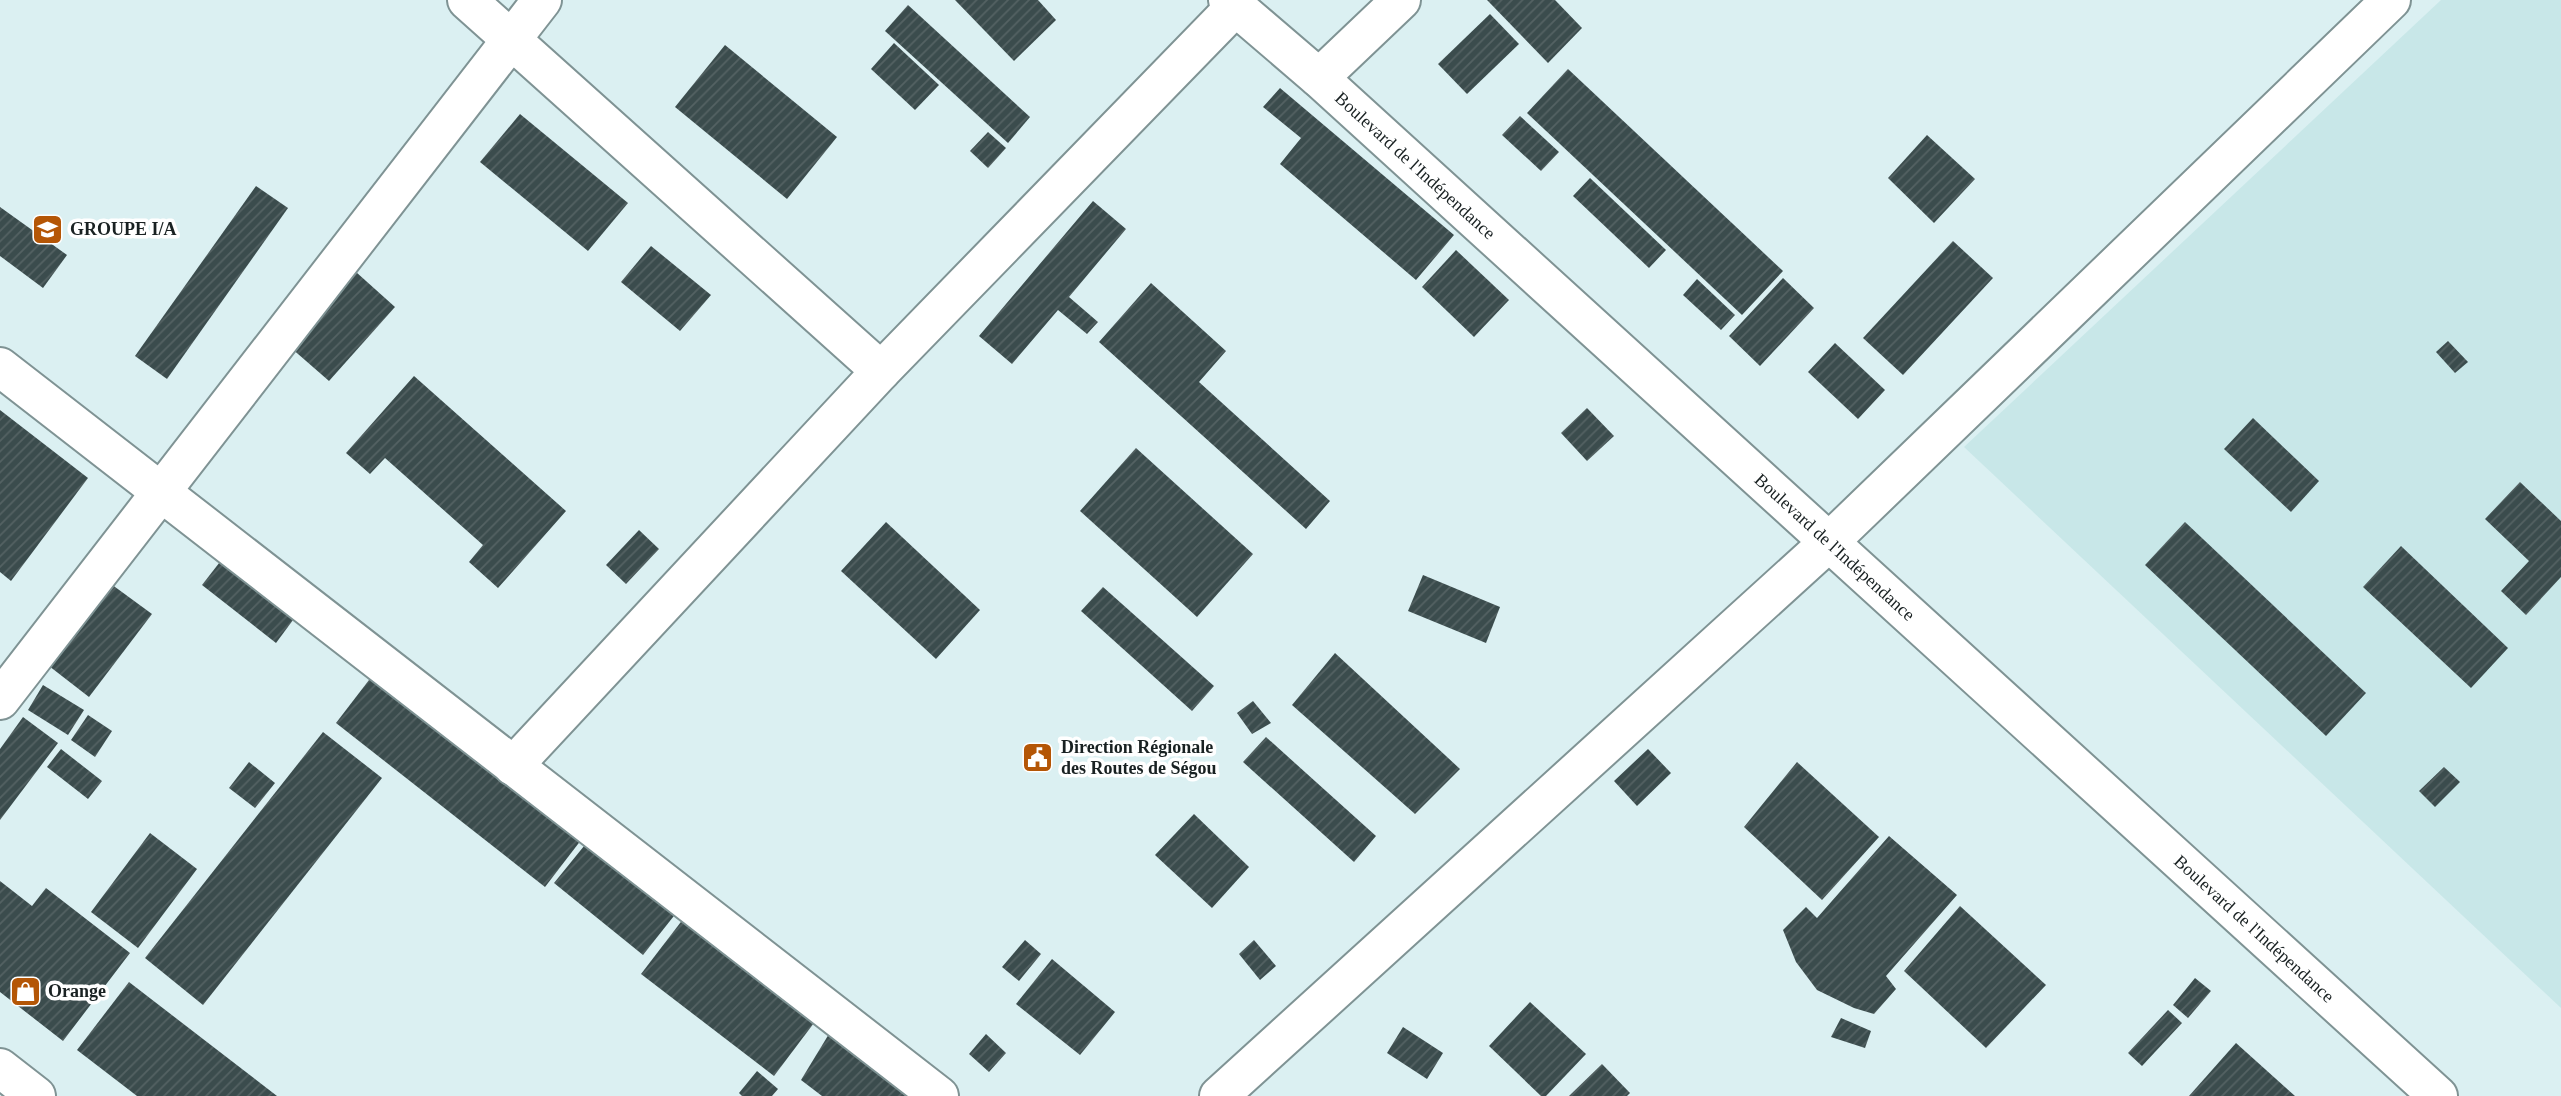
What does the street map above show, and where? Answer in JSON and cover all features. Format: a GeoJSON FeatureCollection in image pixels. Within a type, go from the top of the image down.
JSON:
{"type":"FeatureCollection","features":[{"type":"Feature","properties":{"kind":"main road"},"geometry":{"type":"LineString","coordinates":[[467,0],[881,371]]}},
{"type":"Feature","properties":{"kind":"main road"},"geometry":{"type":"LineString","coordinates":[[0,700],[542,0]]}},
{"type":"Feature","properties":{"kind":"main road"},"geometry":{"type":"LineString","coordinates":[[1319,78],[1401,0]]}},
{"type":"Feature","properties":{"kind":"main road"},"geometry":{"type":"LineString","coordinates":[[1219,1096],[1829,542],[2391,0]]}},
{"type":"Feature","properties":{"kind":"main road"},"geometry":{"type":"LineString","coordinates":[[513,766],[881,371],[1232,3]]}},
{"type":"Feature","properties":{"kind":"main road","name":"Boulevard de l'Indépendance"},"geometry":{"type":"LineString","coordinates":[[1232,3],[1319,78],[2438,1096]]}},
{"type":"Feature","properties":{"kind":"main road"},"geometry":{"type":"LineString","coordinates":[[0,367],[939,1096]]}},
{"type":"Feature","properties":{"kind":"main road"},"geometry":{"type":"LineString","coordinates":[[1,1072],[36,1096]]}},
{"type":"Feature","properties":{"kind":"shaded area"},"geometry":{"type":"Polygon","coordinates":[[[2441,0],[2561,0],[2561,1008],[1964,447],[2441,0]]]}},
{"type":"Feature","properties":{"kind":"building"},"geometry":{"type":"Polygon","coordinates":[[[955,0],[1038,0],[1056,20],[1014,61],[955,0]]]}},
{"type":"Feature","properties":{"kind":"building"},"geometry":{"type":"Polygon","coordinates":[[[1487,0],[1555,0],[1582,28],[1548,63],[1487,0]]]}},
{"type":"Feature","properties":{"kind":"building"},"geometry":{"type":"Polygon","coordinates":[[[908,5],[1030,117],[1008,143],[885,31],[908,5]]]}},
{"type":"Feature","properties":{"kind":"building"},"geometry":{"type":"Polygon","coordinates":[[[1490,14],[1519,44],[1467,94],[1438,64],[1490,14]]]}},
{"type":"Feature","properties":{"kind":"building"},"geometry":{"type":"Polygon","coordinates":[[[894,43],[939,85],[915,110],[871,69],[894,43]]]}},
{"type":"Feature","properties":{"kind":"building"},"geometry":{"type":"Polygon","coordinates":[[[725,45],[837,137],[787,199],[675,107],[725,45]]]}},
{"type":"Feature","properties":{"kind":"building"},"geometry":{"type":"Polygon","coordinates":[[[1568,69],[1783,271],[1742,315],[1527,113],[1568,69]]]}},
{"type":"Feature","properties":{"kind":"building"},"geometry":{"type":"Polygon","coordinates":[[[1280,88],[1454,235],[1416,280],[1280,164],[1301,138],[1263,107],[1280,88]]]}},
{"type":"Feature","properties":{"kind":"building"},"geometry":{"type":"Polygon","coordinates":[[[520,114],[628,203],[588,251],[480,162],[520,114]]]}},
{"type":"Feature","properties":{"kind":"building"},"geometry":{"type":"Polygon","coordinates":[[[1520,116],[1559,152],[1541,171],[1502,135],[1520,116]]]}},
{"type":"Feature","properties":{"kind":"building"},"geometry":{"type":"Polygon","coordinates":[[[988,132],[1006,148],[988,168],[970,151],[988,132]]]}},
{"type":"Feature","properties":{"kind":"building"},"geometry":{"type":"Polygon","coordinates":[[[1927,135],[1975,179],[1934,223],[1888,178],[1927,135]]]}},
{"type":"Feature","properties":{"kind":"building"},"geometry":{"type":"Polygon","coordinates":[[[1590,178],[1666,250],[1649,268],[1573,196],[1590,178]]]}},
{"type":"Feature","properties":{"kind":"building"},"geometry":{"type":"Polygon","coordinates":[[[256,186],[288,208],[167,379],[135,356],[256,186]]]}},
{"type":"Feature","properties":{"kind":"building"},"geometry":{"type":"Polygon","coordinates":[[[1093,201],[1126,229],[1069,297],[1098,322],[1087,334],[1058,310],[1012,364],[979,336],[1093,201]]]}},
{"type":"Feature","properties":{"kind":"building"},"geometry":{"type":"Polygon","coordinates":[[[0,207],[67,255],[43,288],[0,256],[0,207]]]}},
{"type":"Feature","properties":{"kind":"building"},"geometry":{"type":"Polygon","coordinates":[[[1953,241],[1993,278],[1903,375],[1863,338],[1953,241]]]}},
{"type":"Feature","properties":{"kind":"building"},"geometry":{"type":"Polygon","coordinates":[[[651,246],[711,295],[680,331],[621,282],[651,246]]]}},
{"type":"Feature","properties":{"kind":"building"},"geometry":{"type":"Polygon","coordinates":[[[1456,250],[1509,300],[1474,337],[1422,287],[1456,250]]]}},
{"type":"Feature","properties":{"kind":"building"},"geometry":{"type":"Polygon","coordinates":[[[356,272],[395,307],[329,381],[290,347],[356,272]]]}},
{"type":"Feature","properties":{"kind":"building"},"geometry":{"type":"Polygon","coordinates":[[[1783,278],[1814,308],[1760,366],[1729,336],[1783,278]]]}},
{"type":"Feature","properties":{"kind":"building"},"geometry":{"type":"Polygon","coordinates":[[[1697,279],[1735,315],[1721,330],[1683,295],[1697,279]]]}},
{"type":"Feature","properties":{"kind":"building"},"geometry":{"type":"Polygon","coordinates":[[[1151,283],[1226,351],[1199,382],[1330,501],[1306,529],[1099,342],[1151,283]]]}},
{"type":"Feature","properties":{"kind":"building"},"geometry":{"type":"Polygon","coordinates":[[[2448,341],[2468,362],[2455,373],[2436,352],[2448,341]]]}},
{"type":"Feature","properties":{"kind":"building"},"geometry":{"type":"Polygon","coordinates":[[[1835,343],[1885,390],[1858,419],[1808,372],[1835,343]]]}},
{"type":"Feature","properties":{"kind":"building"},"geometry":{"type":"Polygon","coordinates":[[[414,376],[566,511],[498,588],[469,562],[483,545],[385,458],[370,474],[346,453],[414,376]]]}},
{"type":"Feature","properties":{"kind":"building"},"geometry":{"type":"Polygon","coordinates":[[[1587,408],[1614,436],[1587,461],[1561,433],[1587,408]]]}},
{"type":"Feature","properties":{"kind":"building"},"geometry":{"type":"Polygon","coordinates":[[[0,410],[88,478],[11,581],[0,572],[0,410]]]}},
{"type":"Feature","properties":{"kind":"building"},"geometry":{"type":"Polygon","coordinates":[[[2253,418],[2319,481],[2291,512],[2224,449],[2253,418]]]}},
{"type":"Feature","properties":{"kind":"building"},"geometry":{"type":"Polygon","coordinates":[[[1136,448],[1253,554],[1197,617],[1080,511],[1136,448]]]}},
{"type":"Feature","properties":{"kind":"building"},"geometry":{"type":"Polygon","coordinates":[[[2520,482],[2561,521],[2561,577],[2526,615],[2501,591],[2529,561],[2485,519],[2520,482]]]}},
{"type":"Feature","properties":{"kind":"building"},"geometry":{"type":"Polygon","coordinates":[[[886,522],[980,610],[936,659],[841,571],[886,522]]]}},
{"type":"Feature","properties":{"kind":"building"},"geometry":{"type":"Polygon","coordinates":[[[2185,522],[2366,693],[2326,736],[2145,565],[2185,522]]]}},
{"type":"Feature","properties":{"kind":"building"},"geometry":{"type":"Polygon","coordinates":[[[639,530],[659,549],[626,584],[606,565],[639,530]]]}},
{"type":"Feature","properties":{"kind":"building"},"geometry":{"type":"Polygon","coordinates":[[[2401,546],[2508,648],[2471,688],[2363,587],[2401,546]]]}},
{"type":"Feature","properties":{"kind":"building"},"geometry":{"type":"Polygon","coordinates":[[[223,558],[296,616],[276,643],[202,585],[223,558]]]}},
{"type":"Feature","properties":{"kind":"building"},"geometry":{"type":"Polygon","coordinates":[[[1423,575],[1500,607],[1486,643],[1408,611],[1423,575]]]}},
{"type":"Feature","properties":{"kind":"building"},"geometry":{"type":"Polygon","coordinates":[[[111,584],[152,614],[89,697],[49,666],[111,584]]]}},
{"type":"Feature","properties":{"kind":"building"},"geometry":{"type":"Polygon","coordinates":[[[1103,587],[1214,686],[1192,711],[1081,611],[1103,587]]]}},
{"type":"Feature","properties":{"kind":"building"},"geometry":{"type":"Polygon","coordinates":[[[1335,653],[1460,769],[1415,814],[1292,705],[1335,653]]]}},
{"type":"Feature","properties":{"kind":"building"},"geometry":{"type":"Polygon","coordinates":[[[379,667],[588,831],[545,887],[336,723],[379,667]]]}},
{"type":"Feature","properties":{"kind":"building"},"geometry":{"type":"Polygon","coordinates":[[[43,685],[84,710],[68,735],[28,710],[43,685]]]}},
{"type":"Feature","properties":{"kind":"building"},"geometry":{"type":"Polygon","coordinates":[[[1253,701],[1271,723],[1252,734],[1237,713],[1253,701]]]}},
{"type":"Feature","properties":{"kind":"building"},"geometry":{"type":"Polygon","coordinates":[[[88,715],[112,731],[95,757],[71,740],[88,715]]]}},
{"type":"Feature","properties":{"kind":"building"},"geometry":{"type":"Polygon","coordinates":[[[23,717],[58,743],[0,820],[0,749],[23,717]]]}},
{"type":"Feature","properties":{"kind":"building"},"geometry":{"type":"Polygon","coordinates":[[[323,732],[382,778],[203,1005],[145,958],[323,732]]]}},
{"type":"Feature","properties":{"kind":"building"},"geometry":{"type":"Polygon","coordinates":[[[1266,737],[1376,836],[1354,862],[1243,762],[1266,737]]]}},
{"type":"Feature","properties":{"kind":"building"},"geometry":{"type":"Polygon","coordinates":[[[61,749],[102,781],[88,799],[47,767],[61,749]]]}},
{"type":"Feature","properties":{"kind":"building"},"geometry":{"type":"Polygon","coordinates":[[[1648,749],[1671,773],[1637,806],[1614,781],[1648,749]]]}},
{"type":"Feature","properties":{"kind":"building"},"geometry":{"type":"Polygon","coordinates":[[[249,762],[275,783],[255,808],[229,788],[249,762]]]}},
{"type":"Feature","properties":{"kind":"building"},"geometry":{"type":"Polygon","coordinates":[[[1797,762],[1879,837],[1822,900],[1744,827],[1797,762]]]}},
{"type":"Feature","properties":{"kind":"building"},"geometry":{"type":"Polygon","coordinates":[[[2444,767],[2460,782],[2435,807],[2419,791],[2444,767]]]}},
{"type":"Feature","properties":{"kind":"building"},"geometry":{"type":"Polygon","coordinates":[[[1194,814],[1249,867],[1212,908],[1155,855],[1194,814]]]}},
{"type":"Feature","properties":{"kind":"building"},"geometry":{"type":"Polygon","coordinates":[[[150,833],[197,869],[138,948],[91,912],[150,833]]]}},
{"type":"Feature","properties":{"kind":"building"},"geometry":{"type":"Polygon","coordinates":[[[593,835],[681,907],[643,955],[554,883],[593,835]]]}},
{"type":"Feature","properties":{"kind":"building"},"geometry":{"type":"Polygon","coordinates":[[[1889,836],[1957,895],[1886,976],[1896,989],[1874,1014],[1854,1008],[1817,990],[1796,962],[1783,930],[1806,907],[1817,918],[1889,836]]]}},
{"type":"Feature","properties":{"kind":"building"},"geometry":{"type":"Polygon","coordinates":[[[0,881],[32,906],[46,888],[130,953],[63,1041],[0,992],[0,881]]]}},
{"type":"Feature","properties":{"kind":"building"},"geometry":{"type":"Polygon","coordinates":[[[1960,906],[2046,985],[1986,1048],[1904,971],[1960,906]]]}},
{"type":"Feature","properties":{"kind":"building"},"geometry":{"type":"Polygon","coordinates":[[[687,914],[820,1015],[774,1076],[641,974],[687,914]]]}},
{"type":"Feature","properties":{"kind":"building"},"geometry":{"type":"Polygon","coordinates":[[[1025,940],[1041,954],[1019,981],[1002,967],[1025,940]]]}},
{"type":"Feature","properties":{"kind":"building"},"geometry":{"type":"Polygon","coordinates":[[[1254,940],[1276,966],[1260,980],[1239,954],[1254,940]]]}},
{"type":"Feature","properties":{"kind":"building"},"geometry":{"type":"Polygon","coordinates":[[[1052,959],[1115,1012],[1080,1055],[1016,1004],[1052,959]]]}},
{"type":"Feature","properties":{"kind":"building"},"geometry":{"type":"Polygon","coordinates":[[[2195,978],[2211,991],[2188,1018],[2173,1005],[2195,978]]]}},
{"type":"Feature","properties":{"kind":"building"},"geometry":{"type":"Polygon","coordinates":[[[129,982],[277,1096],[137,1096],[77,1050],[129,982]]]}},
{"type":"Feature","properties":{"kind":"building"},"geometry":{"type":"Polygon","coordinates":[[[1530,1002],[1586,1054],[1546,1096],[1541,1096],[1489,1046],[1530,1002]]]}},
{"type":"Feature","properties":{"kind":"building"},"geometry":{"type":"Polygon","coordinates":[[[2168,1010],[2182,1023],[2142,1066],[2128,1053],[2168,1010]]]}},
{"type":"Feature","properties":{"kind":"building"},"geometry":{"type":"Polygon","coordinates":[[[1841,1018],[1871,1031],[1865,1048],[1831,1037],[1841,1018]]]}},
{"type":"Feature","properties":{"kind":"building"},"geometry":{"type":"Polygon","coordinates":[[[1403,1027],[1443,1053],[1427,1079],[1387,1053],[1403,1027]]]}},
{"type":"Feature","properties":{"kind":"building"},"geometry":{"type":"Polygon","coordinates":[[[832,1029],[922,1096],[822,1096],[801,1080],[832,1029]]]}},
{"type":"Feature","properties":{"kind":"building"},"geometry":{"type":"Polygon","coordinates":[[[986,1034],[1006,1053],[989,1072],[969,1054],[986,1034]]]}},
{"type":"Feature","properties":{"kind":"building"},"geometry":{"type":"Polygon","coordinates":[[[2236,1043],[2295,1096],[2189,1096],[2236,1043]]]}},
{"type":"Feature","properties":{"kind":"building"},"geometry":{"type":"Polygon","coordinates":[[[1602,1064],[1630,1093],[1627,1096],[1569,1096],[1602,1064]]]}},
{"type":"Feature","properties":{"kind":"building"},"geometry":{"type":"Polygon","coordinates":[[[757,1071],[778,1089],[772,1096],[742,1096],[739,1093],[757,1071]]]}},
{"type":"Feature","properties":{"kind":"place","name":"GROUPE I/A"},"geometry":{"type":"Point","coordinates":[47,229]}},
{"type":"Feature","properties":{"kind":"place","name":"Direction Régionale des Routes de Ségou"},"geometry":{"type":"Point","coordinates":[1038,757]}},
{"type":"Feature","properties":{"kind":"place","name":"Orange"},"geometry":{"type":"Point","coordinates":[25,991]}}]}
